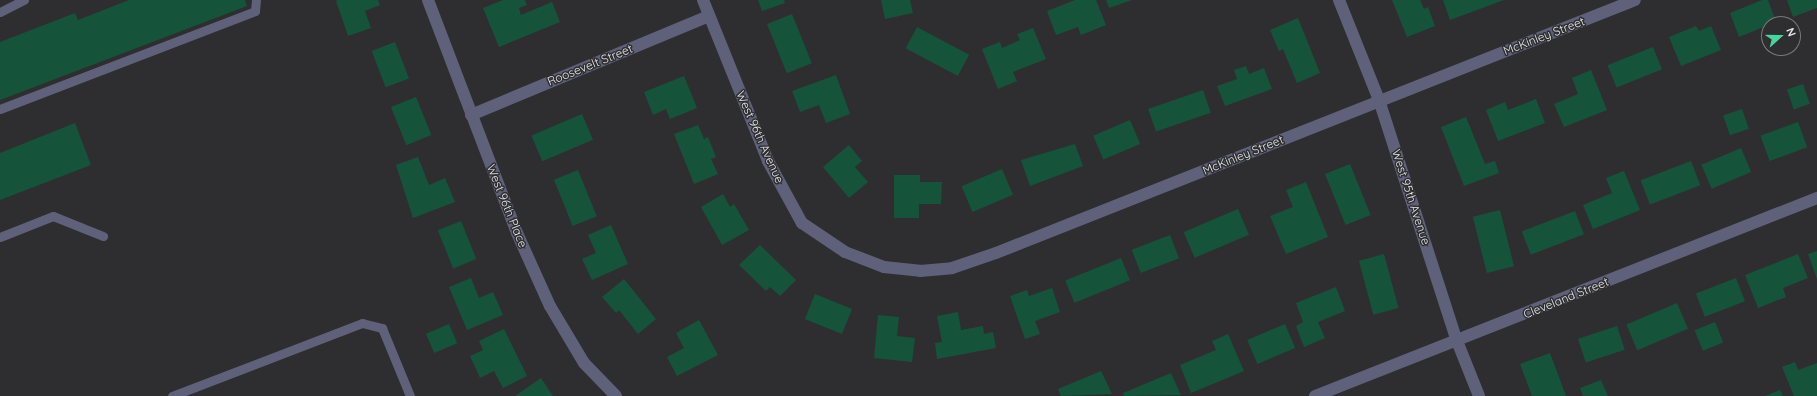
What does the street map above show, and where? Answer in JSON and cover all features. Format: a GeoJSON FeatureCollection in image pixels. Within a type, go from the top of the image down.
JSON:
{"type":"FeatureCollection","features":[{"type":"Feature","properties":{"kind":"street","name":"West 96th Place"},"geometry":{"type":"LineString","coordinates":[[428,0],[517,233],[550,306],[584,363],[616,396]]}},
{"type":"Feature","properties":{"kind":"street","name":"West 96th Avenue"},"geometry":{"type":"LineString","coordinates":[[703,0],[768,161],[802,223],[845,252]]}},
{"type":"Feature","properties":{"kind":"street","name":"West 95th Avenue"},"geometry":{"type":"LineString","coordinates":[[1339,0],[1379,100],[1457,341],[1479,396]]}},
{"type":"Feature","properties":{"kind":"street","name":"McKinley Street"},"geometry":{"type":"LineString","coordinates":[[845,252],[884,267],[920,271],[952,268],[1635,0]]}},
{"type":"Feature","properties":{"kind":"street","name":"Roosevelt Street"},"geometry":{"type":"LineString","coordinates":[[471,115],[709,16]]}},
{"type":"Feature","properties":{"kind":"street","name":"Cleveland Street"},"geometry":{"type":"LineString","coordinates":[[1315,396],[1817,198]]}},
{"type":"Feature","properties":{"kind":"lane"},"geometry":{"type":"LineString","coordinates":[[1,0],[3,10],[24,0]]}},
{"type":"Feature","properties":{"kind":"lane"},"geometry":{"type":"LineString","coordinates":[[0,109],[255,11],[256,0]]}},
{"type":"Feature","properties":{"kind":"lane"},"geometry":{"type":"LineString","coordinates":[[0,237],[53,216],[103,236]]}},
{"type":"Feature","properties":{"kind":"lane"},"geometry":{"type":"LineString","coordinates":[[172,396],[362,323],[382,328],[410,396]]}},
{"type":"Feature","properties":{"kind":"building"},"geometry":{"type":"Polygon","coordinates":[[[129,0],[245,0],[247,6],[0,100],[0,42],[75,13],[78,20],[129,0]]]}},
{"type":"Feature","properties":{"kind":"building"},"geometry":{"type":"Polygon","coordinates":[[[378,0],[380,5],[365,11],[371,28],[348,36],[336,1],[378,0]]]}},
{"type":"Feature","properties":{"kind":"building"},"geometry":{"type":"Polygon","coordinates":[[[503,0],[525,0],[527,5],[519,8],[521,15],[552,2],[560,22],[499,47],[483,8],[503,0]]]}},
{"type":"Feature","properties":{"kind":"building"},"geometry":{"type":"Polygon","coordinates":[[[758,0],[784,0],[785,3],[762,11],[758,0]]]}},
{"type":"Feature","properties":{"kind":"building"},"geometry":{"type":"Polygon","coordinates":[[[881,0],[910,0],[913,13],[885,19],[881,0]]]}},
{"type":"Feature","properties":{"kind":"building"},"geometry":{"type":"Polygon","coordinates":[[[1075,0],[1096,0],[1106,25],[1081,35],[1078,27],[1056,35],[1047,11],[1075,0]]]}},
{"type":"Feature","properties":{"kind":"building"},"geometry":{"type":"Polygon","coordinates":[[[1106,0],[1132,0],[1109,8],[1106,0]]]}},
{"type":"Feature","properties":{"kind":"building"},"geometry":{"type":"Polygon","coordinates":[[[1392,0],[1420,0],[1424,9],[1428,7],[1435,26],[1407,37],[1392,0]]]}},
{"type":"Feature","properties":{"kind":"building"},"geometry":{"type":"Polygon","coordinates":[[[1443,0],[1504,0],[1450,20],[1443,0]]]}},
{"type":"Feature","properties":{"kind":"building"},"geometry":{"type":"Polygon","coordinates":[[[1762,0],[1768,0],[1774,16],[1761,16],[1761,28],[1739,37],[1730,13],[1762,0]]]}},
{"type":"Feature","properties":{"kind":"building"},"geometry":{"type":"Polygon","coordinates":[[[1787,0],[1817,0],[1817,8],[1793,16],[1787,0]]]}},
{"type":"Feature","properties":{"kind":"building"},"geometry":{"type":"Polygon","coordinates":[[[792,14],[812,63],[787,73],[767,24],[792,14]]]}},
{"type":"Feature","properties":{"kind":"building"},"geometry":{"type":"Polygon","coordinates":[[[1298,18],[1320,73],[1297,83],[1283,49],[1279,51],[1270,30],[1298,18]]]}},
{"type":"Feature","properties":{"kind":"building"},"geometry":{"type":"Polygon","coordinates":[[[1696,26],[1699,31],[1711,26],[1721,50],[1681,66],[1669,37],[1696,26]]]}},
{"type":"Feature","properties":{"kind":"building"},"geometry":{"type":"Polygon","coordinates":[[[917,27],[969,55],[958,76],[906,48],[917,27]]]}},
{"type":"Feature","properties":{"kind":"building"},"geometry":{"type":"Polygon","coordinates":[[[1033,28],[1046,59],[1013,72],[1017,81],[998,89],[982,49],[1000,42],[1002,48],[1020,40],[1017,34],[1033,28]]]}},
{"type":"Feature","properties":{"kind":"building"},"geometry":{"type":"Polygon","coordinates":[[[395,42],[409,78],[386,87],[372,51],[395,42]]]}},
{"type":"Feature","properties":{"kind":"building"},"geometry":{"type":"Polygon","coordinates":[[[1653,47],[1662,69],[1617,88],[1608,65],[1653,47]]]}},
{"type":"Feature","properties":{"kind":"building"},"geometry":{"type":"Polygon","coordinates":[[[1246,66],[1249,74],[1264,68],[1272,89],[1225,106],[1217,86],[1237,79],[1234,70],[1246,66]]]}},
{"type":"Feature","properties":{"kind":"building"},"geometry":{"type":"Polygon","coordinates":[[[1591,70],[1607,110],[1564,127],[1554,104],[1578,94],[1572,78],[1591,70]]]}},
{"type":"Feature","properties":{"kind":"building"},"geometry":{"type":"Polygon","coordinates":[[[836,75],[850,114],[826,123],[819,105],[800,112],[792,91],[836,75]]]}},
{"type":"Feature","properties":{"kind":"building"},"geometry":{"type":"Polygon","coordinates":[[[684,76],[697,108],[670,119],[666,109],[653,115],[644,92],[684,76]]]}},
{"type":"Feature","properties":{"kind":"building"},"geometry":{"type":"Polygon","coordinates":[[[1803,84],[1810,104],[1794,109],[1787,90],[1803,84]]]}},
{"type":"Feature","properties":{"kind":"building"},"geometry":{"type":"Polygon","coordinates":[[[1203,90],[1211,113],[1156,132],[1148,109],[1203,90]]]}},
{"type":"Feature","properties":{"kind":"building"},"geometry":{"type":"Polygon","coordinates":[[[416,97],[431,135],[406,145],[391,107],[416,97]]]}},
{"type":"Feature","properties":{"kind":"building"},"geometry":{"type":"Polygon","coordinates":[[[1536,99],[1545,123],[1498,141],[1486,110],[1505,102],[1508,110],[1536,99]]]}},
{"type":"Feature","properties":{"kind":"building"},"geometry":{"type":"Polygon","coordinates":[[[1742,109],[1749,129],[1730,135],[1723,116],[1742,109]]]}},
{"type":"Feature","properties":{"kind":"building"},"geometry":{"type":"Polygon","coordinates":[[[582,114],[593,140],[542,161],[531,135],[582,114]]]}},
{"type":"Feature","properties":{"kind":"building"},"geometry":{"type":"Polygon","coordinates":[[[1466,117],[1485,164],[1495,161],[1499,173],[1464,186],[1441,127],[1466,117]]]}},
{"type":"Feature","properties":{"kind":"building"},"geometry":{"type":"Polygon","coordinates":[[[1130,120],[1140,144],[1103,160],[1093,136],[1130,120]]]}},
{"type":"Feature","properties":{"kind":"building"},"geometry":{"type":"Polygon","coordinates":[[[1798,122],[1807,147],[1770,161],[1760,136],[1798,122]]]}},
{"type":"Feature","properties":{"kind":"building"},"geometry":{"type":"Polygon","coordinates":[[[75,123],[91,165],[0,200],[0,153],[75,123]]]}},
{"type":"Feature","properties":{"kind":"building"},"geometry":{"type":"Polygon","coordinates":[[[698,125],[704,139],[708,137],[716,157],[711,159],[718,174],[694,184],[674,134],[698,125]]]}},
{"type":"Feature","properties":{"kind":"building"},"geometry":{"type":"Polygon","coordinates":[[[1075,144],[1083,166],[1030,186],[1021,160],[1075,144]]]}},
{"type":"Feature","properties":{"kind":"building"},"geometry":{"type":"Polygon","coordinates":[[[849,145],[862,161],[855,167],[868,182],[849,198],[823,167],[849,145]]]}},
{"type":"Feature","properties":{"kind":"building"},"geometry":{"type":"Polygon","coordinates":[[[1741,148],[1751,172],[1712,189],[1701,165],[1741,148]]]}},
{"type":"Feature","properties":{"kind":"building"},"geometry":{"type":"Polygon","coordinates":[[[418,157],[429,185],[445,178],[455,202],[413,218],[396,165],[418,157]]]}},
{"type":"Feature","properties":{"kind":"building"},"geometry":{"type":"Polygon","coordinates":[[[1691,161],[1700,185],[1650,205],[1641,180],[1691,161]]]}},
{"type":"Feature","properties":{"kind":"building"},"geometry":{"type":"Polygon","coordinates":[[[1350,164],[1371,215],[1346,225],[1325,174],[1350,164]]]}},
{"type":"Feature","properties":{"kind":"building"},"geometry":{"type":"Polygon","coordinates":[[[1002,169],[1013,195],[972,212],[961,186],[1002,169]]]}},
{"type":"Feature","properties":{"kind":"building"},"geometry":{"type":"Polygon","coordinates":[[[578,170],[597,216],[573,226],[554,180],[578,170]]]}},
{"type":"Feature","properties":{"kind":"building"},"geometry":{"type":"Polygon","coordinates":[[[1624,171],[1640,210],[1593,229],[1583,205],[1612,193],[1606,178],[1624,171]]]}},
{"type":"Feature","properties":{"kind":"building"},"geometry":{"type":"Polygon","coordinates":[[[894,175],[920,175],[920,182],[942,182],[941,204],[919,204],[919,218],[894,218],[894,175]]]}},
{"type":"Feature","properties":{"kind":"building"},"geometry":{"type":"Polygon","coordinates":[[[1306,182],[1328,237],[1286,254],[1270,216],[1293,207],[1286,190],[1306,182]]]}},
{"type":"Feature","properties":{"kind":"building"},"geometry":{"type":"Polygon","coordinates":[[[723,194],[730,207],[734,204],[749,230],[722,245],[701,207],[723,194]]]}},
{"type":"Feature","properties":{"kind":"building"},"geometry":{"type":"Polygon","coordinates":[[[1238,209],[1249,235],[1195,258],[1184,232],[1238,209]]]}},
{"type":"Feature","properties":{"kind":"building"},"geometry":{"type":"Polygon","coordinates":[[[1500,210],[1514,266],[1487,273],[1473,217],[1500,210]]]}},
{"type":"Feature","properties":{"kind":"building"},"geometry":{"type":"Polygon","coordinates":[[[1575,211],[1584,234],[1531,255],[1522,231],[1575,211]]]}},
{"type":"Feature","properties":{"kind":"building"},"geometry":{"type":"Polygon","coordinates":[[[461,221],[476,259],[453,268],[438,230],[461,221]]]}},
{"type":"Feature","properties":{"kind":"building"},"geometry":{"type":"Polygon","coordinates":[[[611,225],[628,264],[592,280],[582,259],[596,253],[588,235],[611,225]]]}},
{"type":"Feature","properties":{"kind":"building"},"geometry":{"type":"Polygon","coordinates":[[[1170,235],[1179,258],[1141,273],[1132,250],[1170,235]]]}},
{"type":"Feature","properties":{"kind":"building"},"geometry":{"type":"Polygon","coordinates":[[[760,245],[796,280],[780,296],[770,287],[766,291],[739,265],[760,245]]]}},
{"type":"Feature","properties":{"kind":"building"},"geometry":{"type":"Polygon","coordinates":[[[1817,251],[1817,279],[1808,254],[1817,251]]]}},
{"type":"Feature","properties":{"kind":"building"},"geometry":{"type":"Polygon","coordinates":[[[1384,254],[1398,308],[1373,315],[1359,261],[1384,254]]]}},
{"type":"Feature","properties":{"kind":"building"},"geometry":{"type":"Polygon","coordinates":[[[1798,254],[1808,278],[1783,288],[1786,297],[1758,308],[1745,275],[1798,254]]]}},
{"type":"Feature","properties":{"kind":"building"},"geometry":{"type":"Polygon","coordinates":[[[1121,258],[1130,280],[1074,303],[1065,280],[1121,258]]]}},
{"type":"Feature","properties":{"kind":"building"},"geometry":{"type":"Polygon","coordinates":[[[471,278],[479,298],[493,292],[503,315],[467,330],[449,287],[471,278]]]}},
{"type":"Feature","properties":{"kind":"building"},"geometry":{"type":"Polygon","coordinates":[[[1736,278],[1745,301],[1705,317],[1696,293],[1736,278]]]}},
{"type":"Feature","properties":{"kind":"building"},"geometry":{"type":"Polygon","coordinates":[[[624,279],[656,319],[638,334],[619,310],[616,313],[602,297],[624,279]]]}},
{"type":"Feature","properties":{"kind":"building"},"geometry":{"type":"Polygon","coordinates":[[[1336,287],[1345,311],[1318,322],[1325,338],[1304,347],[1296,326],[1303,322],[1296,303],[1336,287]]]}},
{"type":"Feature","properties":{"kind":"building"},"geometry":{"type":"Polygon","coordinates":[[[1052,288],[1060,312],[1035,321],[1040,334],[1025,339],[1010,296],[1027,290],[1029,296],[1052,288]]]}},
{"type":"Feature","properties":{"kind":"building"},"geometry":{"type":"Polygon","coordinates":[[[815,294],[852,309],[842,334],[805,319],[815,294]]]}},
{"type":"Feature","properties":{"kind":"building"},"geometry":{"type":"Polygon","coordinates":[[[1677,303],[1688,329],[1637,350],[1626,324],[1677,303]]]}},
{"type":"Feature","properties":{"kind":"building"},"geometry":{"type":"Polygon","coordinates":[[[958,312],[961,330],[983,326],[984,334],[993,332],[996,348],[937,359],[935,343],[942,342],[937,316],[958,312]]]}},
{"type":"Feature","properties":{"kind":"building"},"geometry":{"type":"Polygon","coordinates":[[[878,315],[899,317],[897,336],[915,338],[912,362],[874,358],[878,315]]]}},
{"type":"Feature","properties":{"kind":"building"},"geometry":{"type":"Polygon","coordinates":[[[699,320],[718,355],[677,376],[667,357],[684,348],[676,333],[699,320]]]}},
{"type":"Feature","properties":{"kind":"building"},"geometry":{"type":"Polygon","coordinates":[[[1715,322],[1723,342],[1703,351],[1695,330],[1715,322]]]}},
{"type":"Feature","properties":{"kind":"building"},"geometry":{"type":"Polygon","coordinates":[[[449,324],[457,343],[434,353],[426,334],[449,324]]]}},
{"type":"Feature","properties":{"kind":"building"},"geometry":{"type":"Polygon","coordinates":[[[1285,324],[1295,348],[1257,364],[1247,340],[1285,324]]]}},
{"type":"Feature","properties":{"kind":"building"},"geometry":{"type":"Polygon","coordinates":[[[1617,326],[1625,350],[1586,362],[1578,339],[1617,326]]]}},
{"type":"Feature","properties":{"kind":"building"},"geometry":{"type":"Polygon","coordinates":[[[504,329],[527,376],[503,388],[494,371],[480,378],[470,356],[483,350],[479,341],[504,329]]]}},
{"type":"Feature","properties":{"kind":"building"},"geometry":{"type":"Polygon","coordinates":[[[1228,334],[1244,371],[1191,393],[1180,365],[1216,350],[1212,341],[1228,334]]]}},
{"type":"Feature","properties":{"kind":"building"},"geometry":{"type":"Polygon","coordinates":[[[1550,353],[1566,396],[1532,396],[1520,364],[1550,353]]]}},
{"type":"Feature","properties":{"kind":"building"},"geometry":{"type":"Polygon","coordinates":[[[1795,362],[1798,370],[1817,363],[1817,396],[1794,396],[1782,367],[1795,362]]]}},
{"type":"Feature","properties":{"kind":"building"},"geometry":{"type":"Polygon","coordinates":[[[1101,371],[1112,394],[1061,396],[1058,389],[1101,371]]]}},
{"type":"Feature","properties":{"kind":"building"},"geometry":{"type":"Polygon","coordinates":[[[1171,373],[1181,395],[1124,396],[1123,393],[1171,373]]]}},
{"type":"Feature","properties":{"kind":"building"},"geometry":{"type":"Polygon","coordinates":[[[541,378],[553,396],[515,396],[541,378]]]}},
{"type":"Feature","properties":{"kind":"building"},"geometry":{"type":"Polygon","coordinates":[[[1601,380],[1608,396],[1583,396],[1580,388],[1601,380]]]}},
{"type":"Feature","properties":{"kind":"building"},"geometry":{"type":"Polygon","coordinates":[[[1780,390],[1783,396],[1765,396],[1780,390]]]}}]}
